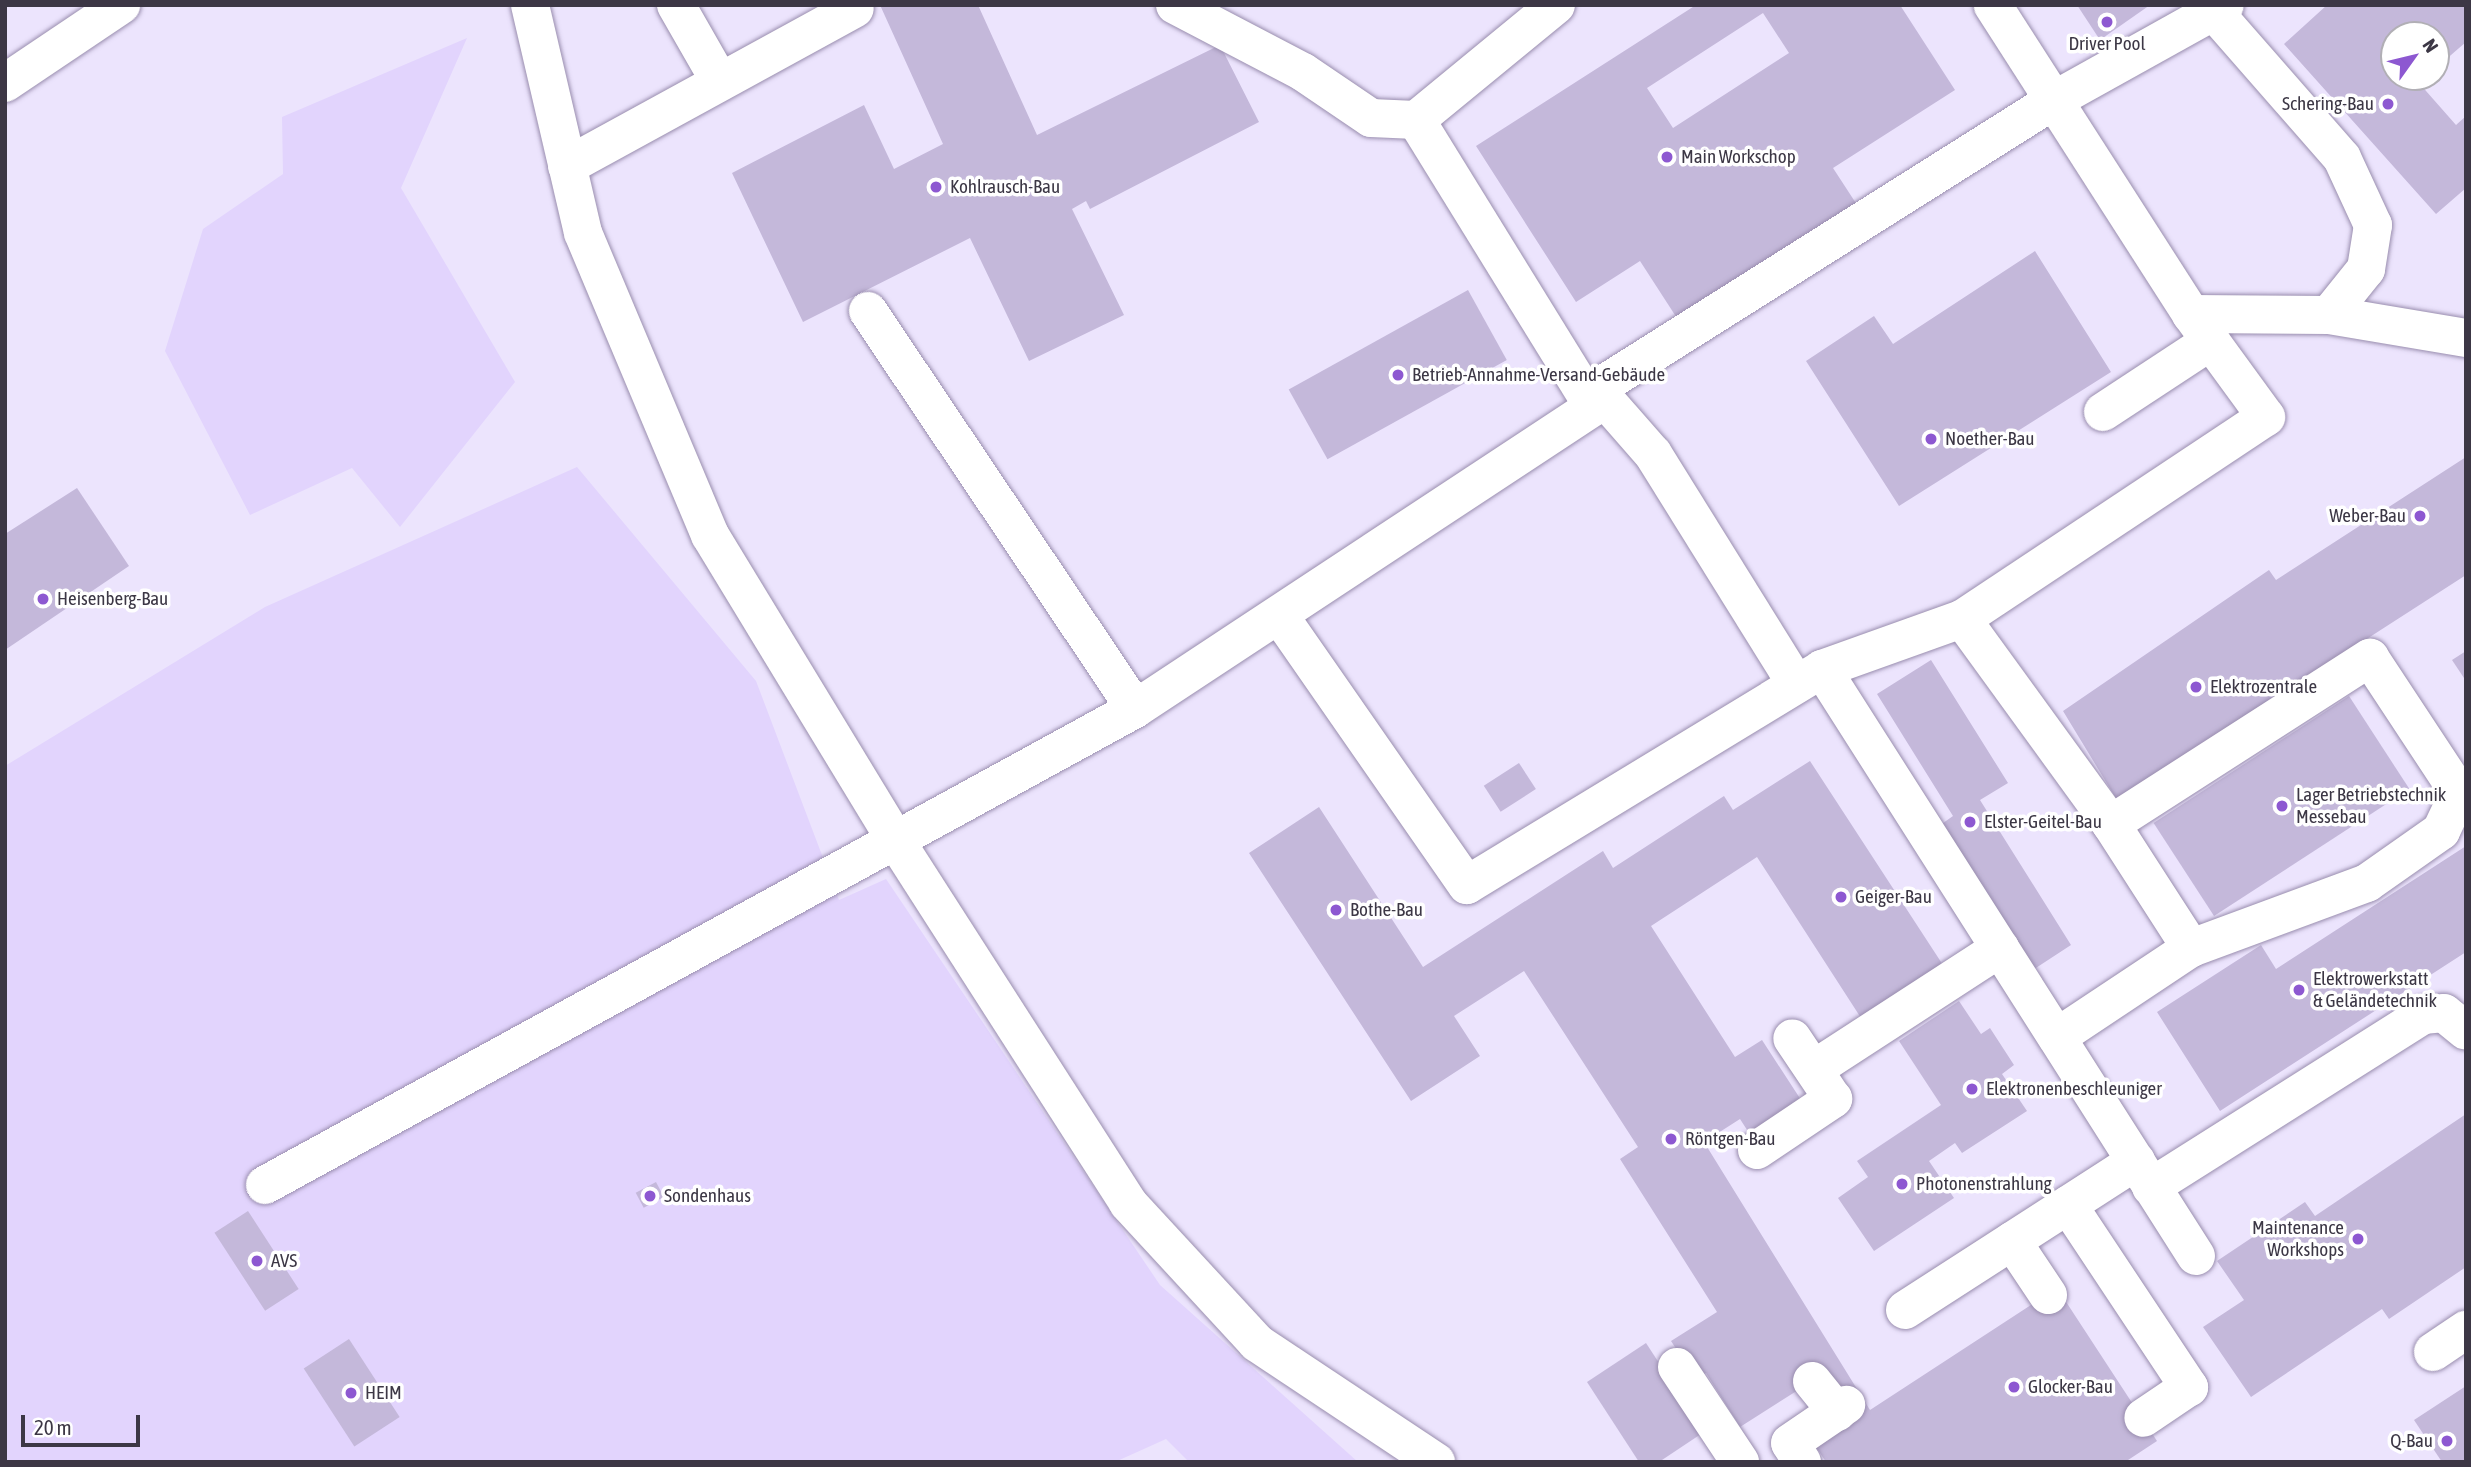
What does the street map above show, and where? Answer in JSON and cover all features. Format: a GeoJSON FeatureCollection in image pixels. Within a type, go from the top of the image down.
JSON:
{"type":"FeatureCollection","features":[{"type":"Feature","properties":{"kind":"street"},"geometry":{"type":"LineString","coordinates":[[5,83],[76,16],[121,5]]}},
{"type":"Feature","properties":{"kind":"street"},"geometry":{"type":"LineString","coordinates":[[530,5],[583,233],[710,535],[894,838],[1128,1203],[1257,1343],[1436,1462]]}},
{"type":"Feature","properties":{"kind":"street"},"geometry":{"type":"LineString","coordinates":[[676,5],[719,80]]}},
{"type":"Feature","properties":{"kind":"street"},"geometry":{"type":"LineString","coordinates":[[1175,5],[1292,65],[1371,118],[1416,120],[1556,5]]}},
{"type":"Feature","properties":{"kind":"street"},"geometry":{"type":"LineString","coordinates":[[1279,615],[1466,885],[1809,676],[1962,619],[2266,417],[2201,328],[1993,5]]}},
{"type":"Feature","properties":{"kind":"street"},"geometry":{"type":"LineString","coordinates":[[567,166],[719,80],[855,8]]}},
{"type":"Feature","properties":{"kind":"street"},"geometry":{"type":"LineString","coordinates":[[265,1185],[894,838],[1135,709],[1279,615],[1595,398],[2056,99],[2221,10],[2342,159],[2373,225],[2367,269],[2329,315]]}},
{"type":"Feature","properties":{"kind":"street"},"geometry":{"type":"LineString","coordinates":[[1416,120],[1595,398],[1653,454],[2000,948],[2196,1256]]}},
{"type":"Feature","properties":{"kind":"street"},"geometry":{"type":"LineString","coordinates":[[868,311],[1135,709]]}},
{"type":"Feature","properties":{"kind":"street"},"geometry":{"type":"LineString","coordinates":[[2103,412],[2201,328],[2329,315],[2466,338]]}},
{"type":"Feature","properties":{"kind":"street"},"geometry":{"type":"LineString","coordinates":[[1962,619],[2111,824],[2191,948]]}},
{"type":"Feature","properties":{"kind":"street"},"geometry":{"type":"LineString","coordinates":[[2057,1037],[2191,948],[2367,883],[2441,831],[2459,793],[2370,658],[2111,824]]}},
{"type":"Feature","properties":{"kind":"street"},"geometry":{"type":"LineString","coordinates":[[1814,1069],[2000,948]]}},
{"type":"Feature","properties":{"kind":"street"},"geometry":{"type":"LineString","coordinates":[[1905,1310],[2068,1205],[2144,1174],[2423,1015],[2444,1013],[2466,1031]]}},
{"type":"Feature","properties":{"kind":"street"},"geometry":{"type":"LineString","coordinates":[[1758,1150],[1833,1099],[1792,1038]]}},
{"type":"Feature","properties":{"kind":"street"},"geometry":{"type":"LineString","coordinates":[[2068,1205],[2189,1387],[2143,1418]]}},
{"type":"Feature","properties":{"kind":"street"},"geometry":{"type":"LineString","coordinates":[[2012,1241],[2048,1295]]}},
{"type":"Feature","properties":{"kind":"street"},"geometry":{"type":"LineString","coordinates":[[2433,1352],[2466,1330]]}},
{"type":"Feature","properties":{"kind":"street"},"geometry":{"type":"LineString","coordinates":[[1677,1367],[1714,1405],[1740,1462]]}},
{"type":"Feature","properties":{"kind":"street"},"geometry":{"type":"LineString","coordinates":[[1785,1456],[1842,1409],[1812,1381]]}},
{"type":"Feature","properties":{"kind":"shaded area"},"geometry":{"type":"Polygon","coordinates":[[[5,5],[2466,5],[2466,1462],[5,1462],[5,5]]]}},
{"type":"Feature","properties":{"kind":"shaded area"},"geometry":{"type":"Polygon","coordinates":[[[467,38],[401,188],[515,382],[400,527],[352,468],[250,515],[165,351],[203,229],[283,174],[282,117],[467,38]]]}},
{"type":"Feature","properties":{"kind":"shaded area"},"geometry":{"type":"Polygon","coordinates":[[[577,467],[756,681],[839,900],[886,879],[1160,1285],[1358,1462],[1189,1462],[1166,1439],[1115,1462],[5,1462],[5,766],[265,607],[577,467]]]}},
{"type":"Feature","properties":{"kind":"building","name":"Kohlrausch-Bau"},"geometry":{"type":"Polygon","coordinates":[[[880,5],[978,5],[1037,135],[1220,45],[1259,122],[1090,209],[1086,201],[1072,209],[1124,315],[1029,361],[970,238],[803,322],[732,173],[864,105],[894,169],[943,144],[880,5]]]}},
{"type":"Feature","properties":{"kind":"building","name":"Main Workschop"},"geometry":{"type":"Polygon","coordinates":[[[1696,5],[1900,5],[1955,90],[1833,168],[1863,214],[1684,329],[1640,261],[1576,302],[1476,146],[1696,5]],[[1763,13],[1647,88],[1673,128],[1789,53],[1763,13]]]}},
{"type":"Feature","properties":{"kind":"building","name":"Driver Pool"},"geometry":{"type":"Polygon","coordinates":[[[2077,5],[2150,5],[2100,40],[2077,5]]]}},
{"type":"Feature","properties":{"kind":"building","name":"Schering-Bau"},"geometry":{"type":"Polygon","coordinates":[[[2327,5],[2466,5],[2466,42],[2450,56],[2450,21],[2380,21],[2380,91],[2426,91],[2456,125],[2466,116],[2466,188],[2436,214],[2284,44],[2327,5]]]}},
{"type":"Feature","properties":{"kind":"building","name":"Noether-Bau"},"geometry":{"type":"Polygon","coordinates":[[[2035,251],[2111,372],[1899,506],[1806,361],[1874,316],[1893,344],[2035,251]]]}},
{"type":"Feature","properties":{"kind":"building","name":"Betrieb-Annahme-Versand-Gebäude"},"geometry":{"type":"Polygon","coordinates":[[[1468,290],[1507,360],[1327,459],[1289,389],[1468,290]]]}},
{"type":"Feature","properties":{"kind":"building"},"geometry":{"type":"Polygon","coordinates":[[[2466,457],[2466,575],[2117,800],[2063,711],[2269,570],[2276,580],[2466,457]]]}},
{"type":"Feature","properties":{"kind":"building","name":"Heisenberg-Bau"},"geometry":{"type":"Polygon","coordinates":[[[77,488],[129,566],[5,650],[5,534],[77,488]]]}},
{"type":"Feature","properties":{"kind":"building"},"geometry":{"type":"Polygon","coordinates":[[[2466,651],[2466,681],[2452,660],[2466,651]]]}},
{"type":"Feature","properties":{"kind":"building","name":"Elster-Geitel-Bau"},"geometry":{"type":"Polygon","coordinates":[[[1931,660],[2008,783],[1980,800],[2071,945],[2028,973],[1936,828],[1953,816],[1877,694],[1931,660]]]}},
{"type":"Feature","properties":{"kind":"building","name":"Lager Betriebstechnik Messebau"},"geometry":{"type":"Polygon","coordinates":[[[2349,696],[2409,789],[2214,916],[2154,823],[2349,696]]]}},
{"type":"Feature","properties":{"kind":"building"},"geometry":{"type":"Polygon","coordinates":[[[1810,761],[1943,965],[1861,1018],[1757,857],[1651,926],[1735,1057],[1762,1040],[1803,1103],[1751,1136],[1740,1119],[1704,1142],[1870,1410],[2057,1288],[2157,1441],[2125,1462],[1826,1462],[1816,1447],[1825,1373],[1740,1427],[1706,1373],[1696,1379],[1671,1341],[1717,1312],[1620,1159],[1638,1147],[1524,971],[1454,1016],[1480,1056],[1411,1101],[1249,853],[1319,807],[1423,967],[1603,851],[1613,868],[1724,796],[1733,810],[1810,761]]]}},
{"type":"Feature","properties":{"kind":"building"},"geometry":{"type":"Polygon","coordinates":[[[1519,763],[1536,789],[1501,812],[1484,786],[1519,763]]]}},
{"type":"Feature","properties":{"kind":"building","name":"Elektrowerkstatt & Geländetechnik"},"geometry":{"type":"Polygon","coordinates":[[[2466,846],[2466,952],[2220,1111],[2157,1012],[2261,945],[2276,969],[2466,846]]]}},
{"type":"Feature","properties":{"kind":"building"},"geometry":{"type":"Polygon","coordinates":[[[1959,1001],[1981,1034],[1990,1028],[2014,1065],[2002,1074],[2027,1111],[1962,1153],[1955,1143],[1929,1161],[1954,1198],[1874,1251],[1838,1198],[1868,1177],[1857,1161],[1941,1105],[1899,1041],[1959,1001]]]}},
{"type":"Feature","properties":{"kind":"building","name":"Maintenance Workshops"},"geometry":{"type":"Polygon","coordinates":[[[2466,1114],[2466,1267],[2389,1319],[2382,1309],[2251,1397],[2203,1327],[2244,1300],[2217,1261],[2305,1202],[2315,1216],[2466,1114]]]}},
{"type":"Feature","properties":{"kind":"building","name":"Sondenhaus"},"geometry":{"type":"Polygon","coordinates":[[[656,1182],[664,1197],[644,1208],[636,1193],[656,1182]]]}},
{"type":"Feature","properties":{"kind":"building","name":"AVS"},"geometry":{"type":"Polygon","coordinates":[[[248,1211],[299,1289],[265,1311],[214,1233],[248,1211]]]}},
{"type":"Feature","properties":{"kind":"building","name":"HEIM"},"geometry":{"type":"Polygon","coordinates":[[[349,1339],[400,1417],[354,1446],[304,1368],[349,1339]]]}},
{"type":"Feature","properties":{"kind":"building"},"geometry":{"type":"Polygon","coordinates":[[[1646,1343],[1704,1432],[1659,1462],[1639,1462],[1587,1382],[1646,1343]]]}},
{"type":"Feature","properties":{"kind":"building","name":"Q-Bau"},"geometry":{"type":"Polygon","coordinates":[[[2466,1386],[2466,1462],[2442,1462],[2414,1420],[2466,1386]]]}},
{"type":"Feature","properties":{"kind":"place","name":"Driver Pool"},"geometry":{"type":"Point","coordinates":[2107,22]}},
{"type":"Feature","properties":{"kind":"place","name":"Schering-Bau"},"geometry":{"type":"Point","coordinates":[2388,104]}},
{"type":"Feature","properties":{"kind":"place","name":"Main Workschop"},"geometry":{"type":"Point","coordinates":[1667,157]}},
{"type":"Feature","properties":{"kind":"place","name":"Kohlrausch-Bau"},"geometry":{"type":"Point","coordinates":[936,187]}},
{"type":"Feature","properties":{"kind":"place","name":"Betrieb-Annahme-Versand-Gebäude"},"geometry":{"type":"Point","coordinates":[1398,375]}},
{"type":"Feature","properties":{"kind":"place","name":"Noether-Bau"},"geometry":{"type":"Point","coordinates":[1931,439]}},
{"type":"Feature","properties":{"kind":"place","name":"Weber-Bau"},"geometry":{"type":"Point","coordinates":[2420,516]}},
{"type":"Feature","properties":{"kind":"place","name":"Heisenberg-Bau"},"geometry":{"type":"Point","coordinates":[43,599]}},
{"type":"Feature","properties":{"kind":"place","name":"Elektrozentrale"},"geometry":{"type":"Point","coordinates":[2196,687]}},
{"type":"Feature","properties":{"kind":"place","name":"Lager Betriebstechnik Messebau"},"geometry":{"type":"Point","coordinates":[2282,806]}},
{"type":"Feature","properties":{"kind":"place","name":"Elster-Geitel-Bau"},"geometry":{"type":"Point","coordinates":[1970,822]}},
{"type":"Feature","properties":{"kind":"place","name":"Geiger-Bau"},"geometry":{"type":"Point","coordinates":[1841,897]}},
{"type":"Feature","properties":{"kind":"place","name":"Bothe-Bau"},"geometry":{"type":"Point","coordinates":[1336,910]}},
{"type":"Feature","properties":{"kind":"place","name":"Elektrowerkstatt & Geländetechnik"},"geometry":{"type":"Point","coordinates":[2299,990]}},
{"type":"Feature","properties":{"kind":"place","name":"Elektronenbeschleuniger"},"geometry":{"type":"Point","coordinates":[1972,1089]}},
{"type":"Feature","properties":{"kind":"place","name":"Röntgen-Bau"},"geometry":{"type":"Point","coordinates":[1671,1139]}},
{"type":"Feature","properties":{"kind":"place","name":"Photonenstrahlung"},"geometry":{"type":"Point","coordinates":[1902,1184]}},
{"type":"Feature","properties":{"kind":"place","name":"Sondenhaus"},"geometry":{"type":"Point","coordinates":[650,1196]}},
{"type":"Feature","properties":{"kind":"place","name":"Maintenance Workshops"},"geometry":{"type":"Point","coordinates":[2358,1239]}},
{"type":"Feature","properties":{"kind":"place","name":"AVS"},"geometry":{"type":"Point","coordinates":[257,1261]}},
{"type":"Feature","properties":{"kind":"place","name":"Glocker-Bau"},"geometry":{"type":"Point","coordinates":[2014,1387]}},
{"type":"Feature","properties":{"kind":"place","name":"HEIM"},"geometry":{"type":"Point","coordinates":[351,1393]}},
{"type":"Feature","properties":{"kind":"place","name":"Q-Bau"},"geometry":{"type":"Point","coordinates":[2447,1441]}}]}
